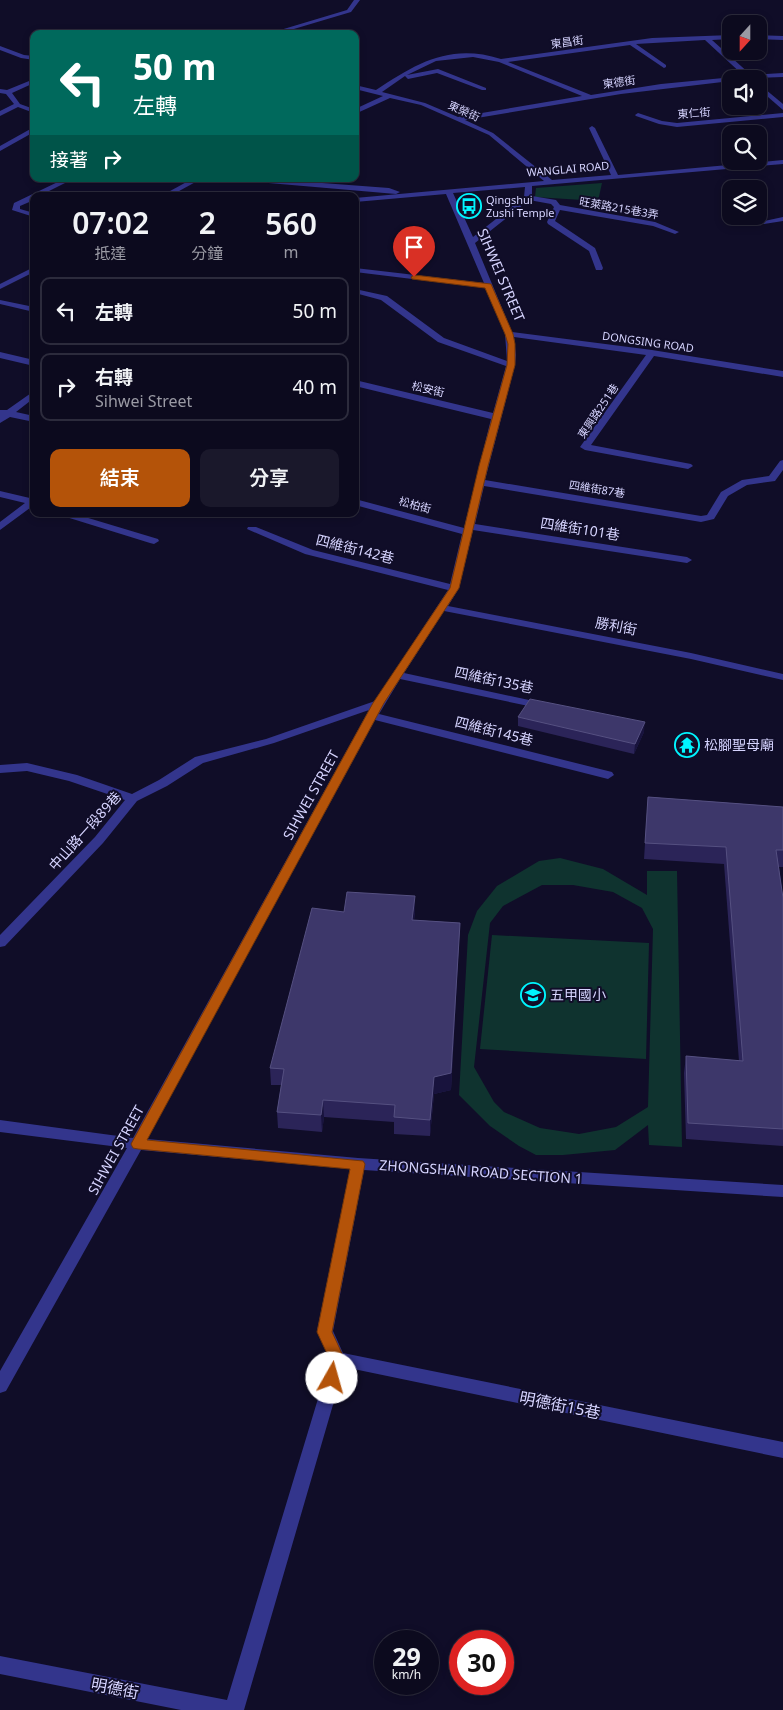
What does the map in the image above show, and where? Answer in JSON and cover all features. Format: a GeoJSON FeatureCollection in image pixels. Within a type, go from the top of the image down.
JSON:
{"type":"FeatureCollection","features":[{"type":"Feature","properties":{"kind":"street"},"geometry":{"type":"LineString","coordinates":[[283,30],[349,10],[357,0]]}},
{"type":"Feature","properties":{"kind":"street","name":"東昌街"},"geometry":{"type":"LineString","coordinates":[[501,61],[631,43],[722,37]]}},
{"type":"Feature","properties":{"kind":"street"},"geometry":{"type":"LineString","coordinates":[[768,37],[783,38]]}},
{"type":"Feature","properties":{"kind":"street"},"geometry":{"type":"LineString","coordinates":[[707,38],[741,70]]}},
{"type":"Feature","properties":{"kind":"street"},"geometry":{"type":"LineString","coordinates":[[631,43],[664,66]]}},
{"type":"Feature","properties":{"kind":"street"},"geometry":{"type":"LineString","coordinates":[[0,48],[23,57],[30,53]]}},
{"type":"Feature","properties":{"kind":"street"},"geometry":{"type":"LineString","coordinates":[[378,92],[424,64],[465,55],[485,55],[590,96]]}},
{"type":"Feature","properties":{"kind":"street"},"geometry":{"type":"LineString","coordinates":[[0,58],[30,58]]}},
{"type":"Feature","properties":{"kind":"street"},"geometry":{"type":"LineString","coordinates":[[398,79],[438,71],[484,88]]}},
{"type":"Feature","properties":{"kind":"street","name":"東德街"},"geometry":{"type":"LineString","coordinates":[[767,76],[783,75]]}},
{"type":"Feature","properties":{"kind":"street","name":"東德街"},"geometry":{"type":"LineString","coordinates":[[459,119],[590,96],[722,81]]}},
{"type":"Feature","properties":{"kind":"street"},"geometry":{"type":"LineString","coordinates":[[0,91],[8,92],[30,83]]}},
{"type":"Feature","properties":{"kind":"street","name":"東榮街"},"geometry":{"type":"LineString","coordinates":[[359,88],[423,104],[491,134],[550,182]]}},
{"type":"Feature","properties":{"kind":"street"},"geometry":{"type":"LineString","coordinates":[[8,92],[18,105],[30,110]]}},
{"type":"Feature","properties":{"kind":"street"},"geometry":{"type":"LineString","coordinates":[[767,93],[783,108]]}},
{"type":"Feature","properties":{"kind":"street"},"geometry":{"type":"LineString","coordinates":[[359,110],[390,95]]}},
{"type":"Feature","properties":{"kind":"street"},"geometry":{"type":"LineString","coordinates":[[0,114],[18,105]]}},
{"type":"Feature","properties":{"kind":"street","name":"東仁街"},"geometry":{"type":"LineString","coordinates":[[638,115],[661,123],[677,125],[783,115]]}},
{"type":"Feature","properties":{"kind":"street"},"geometry":{"type":"LineString","coordinates":[[592,128],[615,176]]}},
{"type":"Feature","properties":{"kind":"street"},"geometry":{"type":"LineString","coordinates":[[0,149],[30,131]]}},
{"type":"Feature","properties":{"kind":"street","name":"WANGLAI ROAD"},"geometry":{"type":"LineString","coordinates":[[359,200],[783,162]]}},
{"type":"Feature","properties":{"kind":"street"},"geometry":{"type":"LineString","coordinates":[[42,192],[63,182]]}},
{"type":"Feature","properties":{"kind":"street"},"geometry":{"type":"LineString","coordinates":[[173,192],[191,182]]}},
{"type":"Feature","properties":{"kind":"street"},"geometry":{"type":"LineString","coordinates":[[309,182],[389,190],[406,195]]}},
{"type":"Feature","properties":{"kind":"street"},"geometry":{"type":"LineString","coordinates":[[471,242],[528,198],[529,184]]}},
{"type":"Feature","properties":{"kind":"street","name":"SIHWEI STREET"},"geometry":{"type":"LineString","coordinates":[[0,1386],[138,1144],[379,703],[443,608],[454,588],[496,417],[511,365],[512,344],[471,242],[448,191]]}},
{"type":"Feature","properties":{"kind":"street"},"geometry":{"type":"LineString","coordinates":[[30,198],[17,205],[16,210],[30,214]]}},
{"type":"Feature","properties":{"kind":"street","name":"旺萊路215巷3弄"},"geometry":{"type":"LineString","coordinates":[[528,198],[553,202],[558,207],[655,224],[675,232]]}},
{"type":"Feature","properties":{"kind":"street"},"geometry":{"type":"LineString","coordinates":[[558,207],[551,222],[592,250],[599,268]]}},
{"type":"Feature","properties":{"kind":"street"},"geometry":{"type":"LineString","coordinates":[[767,222],[783,219]]}},
{"type":"Feature","properties":{"kind":"street"},"geometry":{"type":"LineString","coordinates":[[359,270],[488,286]]}},
{"type":"Feature","properties":{"kind":"street"},"geometry":{"type":"LineString","coordinates":[[0,287],[30,272]]}},
{"type":"Feature","properties":{"kind":"street"},"geometry":{"type":"LineString","coordinates":[[359,292],[384,298],[441,340],[511,365]]}},
{"type":"Feature","properties":{"kind":"street"},"geometry":{"type":"LineString","coordinates":[[0,302],[30,309]]}},
{"type":"Feature","properties":{"kind":"street","name":"DONGSING ROAD"},"geometry":{"type":"LineString","coordinates":[[509,334],[652,353],[783,374]]}},
{"type":"Feature","properties":{"kind":"street","name":"東興路251巷"},"geometry":{"type":"LineString","coordinates":[[652,353],[585,447],[688,466]]}},
{"type":"Feature","properties":{"kind":"street"},"geometry":{"type":"LineString","coordinates":[[0,355],[30,362]]}},
{"type":"Feature","properties":{"kind":"street","name":"松安街"},"geometry":{"type":"LineString","coordinates":[[359,384],[496,417]]}},
{"type":"Feature","properties":{"kind":"street"},"geometry":{"type":"LineString","coordinates":[[0,420],[4,412],[30,396]]}},
{"type":"Feature","properties":{"kind":"street"},"geometry":{"type":"LineString","coordinates":[[4,412],[30,418]]}},
{"type":"Feature","properties":{"kind":"street","name":"四維街87巷"},"geometry":{"type":"LineString","coordinates":[[480,482],[701,519],[711,517],[724,494],[744,482],[772,479],[783,463]]}},
{"type":"Feature","properties":{"kind":"street"},"geometry":{"type":"LineString","coordinates":[[0,494],[30,501]]}},
{"type":"Feature","properties":{"kind":"street","name":"松柏街"},"geometry":{"type":"LineString","coordinates":[[359,503],[468,529]]}},
{"type":"Feature","properties":{"kind":"street"},"geometry":{"type":"LineString","coordinates":[[0,527],[30,504]]}},
{"type":"Feature","properties":{"kind":"street"},"geometry":{"type":"LineString","coordinates":[[75,517],[154,542]]}},
{"type":"Feature","properties":{"kind":"street","name":"四維街142巷"},"geometry":{"type":"LineString","coordinates":[[252,529],[309,552],[454,588]]}},
{"type":"Feature","properties":{"kind":"street","name":"四維街101巷"},"geometry":{"type":"LineString","coordinates":[[468,529],[687,560]]}},
{"type":"Feature","properties":{"kind":"street","name":"勝利街"},"geometry":{"type":"LineString","coordinates":[[443,608],[691,656],[783,677]]}},
{"type":"Feature","properties":{"kind":"street","name":"四維街135巷"},"geometry":{"type":"LineString","coordinates":[[397,675],[558,709]]}},
{"type":"Feature","properties":{"kind":"street","name":"中山路一段89巷"},"geometry":{"type":"LineString","coordinates":[[0,943],[99,840],[133,798],[164,783],[199,760],[270,740],[379,703]]}},
{"type":"Feature","properties":{"kind":"street","name":"四維街145巷"},"geometry":{"type":"LineString","coordinates":[[372,716],[608,774]]}},
{"type":"Feature","properties":{"kind":"street"},"geometry":{"type":"LineString","coordinates":[[0,769],[27,767],[73,778],[133,798]]}},
{"type":"Feature","properties":{"kind":"street","name":"ZHONGSHAN ROAD SECTION 1"},"geometry":{"type":"LineString","coordinates":[[0,1126],[138,1144],[358,1164],[783,1191]]}},
{"type":"Feature","properties":{"kind":"street"},"geometry":{"type":"LineString","coordinates":[[234,1710],[338,1360],[325,1332],[358,1164]]}},
{"type":"Feature","properties":{"kind":"street","name":"明德街15巷"},"geometry":{"type":"LineString","coordinates":[[338,1360],[783,1450]]}},
{"type":"Feature","properties":{"kind":"street","name":"明德街"},"geometry":{"type":"LineString","coordinates":[[0,1665],[229,1710]]}},
{"type":"Feature","properties":{"kind":"green space"},"geometry":{"type":"Polygon","coordinates":[[[602,183],[598,201],[535,197],[536,188],[602,183]]]}},
{"type":"Feature","properties":{"kind":"green space"},"geometry":{"type":"Polygon","coordinates":[[[560,858],[603,869],[647,895],[647,871],[677,871],[682,1147],[649,1145],[648,1125],[615,1150],[563,1155],[536,1155],[490,1126],[459,1095],[468,935],[477,911],[497,886],[539,861],[560,858]],[[542,885],[503,906],[490,923],[474,1067],[494,1102],[504,1112],[540,1128],[579,1134],[616,1127],[648,1107],[653,929],[642,908],[613,892],[573,885],[542,885]]]}},
{"type":"Feature","properties":{"kind":"green space"},"geometry":{"type":"Polygon","coordinates":[[[492,935],[649,943],[646,1059],[480,1049],[492,935]]]}},
{"type":"Feature","properties":{"kind":"building"},"geometry":{"type":"Polygon","coordinates":[[[530,699],[645,722],[635,744],[518,717],[530,699]]]}},
{"type":"Feature","properties":{"kind":"building"},"geometry":{"type":"Polygon","coordinates":[[[648,797],[783,807],[783,850],[776,850],[783,898],[783,1129],[688,1123],[686,1056],[743,1061],[726,847],[645,843],[648,797]]]}},
{"type":"Feature","properties":{"kind":"building"},"geometry":{"type":"Polygon","coordinates":[[[347,892],[415,896],[412,920],[460,923],[451,1073],[434,1077],[430,1120],[394,1117],[395,1105],[323,1100],[321,1115],[277,1112],[284,1069],[270,1068],[312,908],[344,912],[347,892]]]}},
{"type":"Feature","properties":{"kind":"place","name":"Qingshui Zushi Temple"},"geometry":{"type":"Point","coordinates":[469,206]}},
{"type":"Feature","properties":{"kind":"place","name":"松腳聖母廟"},"geometry":{"type":"Point","coordinates":[687,745]}},
{"type":"Feature","properties":{"kind":"place","name":"五甲國小"},"geometry":{"type":"Point","coordinates":[533,995]}},
{"type":"Feature","properties":{"kind":"route"},"geometry":{"type":"LineString","coordinates":[[332,1378],[338,1360],[325,1332],[358,1164],[138,1144],[379,703],[443,608],[454,588],[496,417],[511,365],[512,344],[488,286],[414,277]]}}]}
